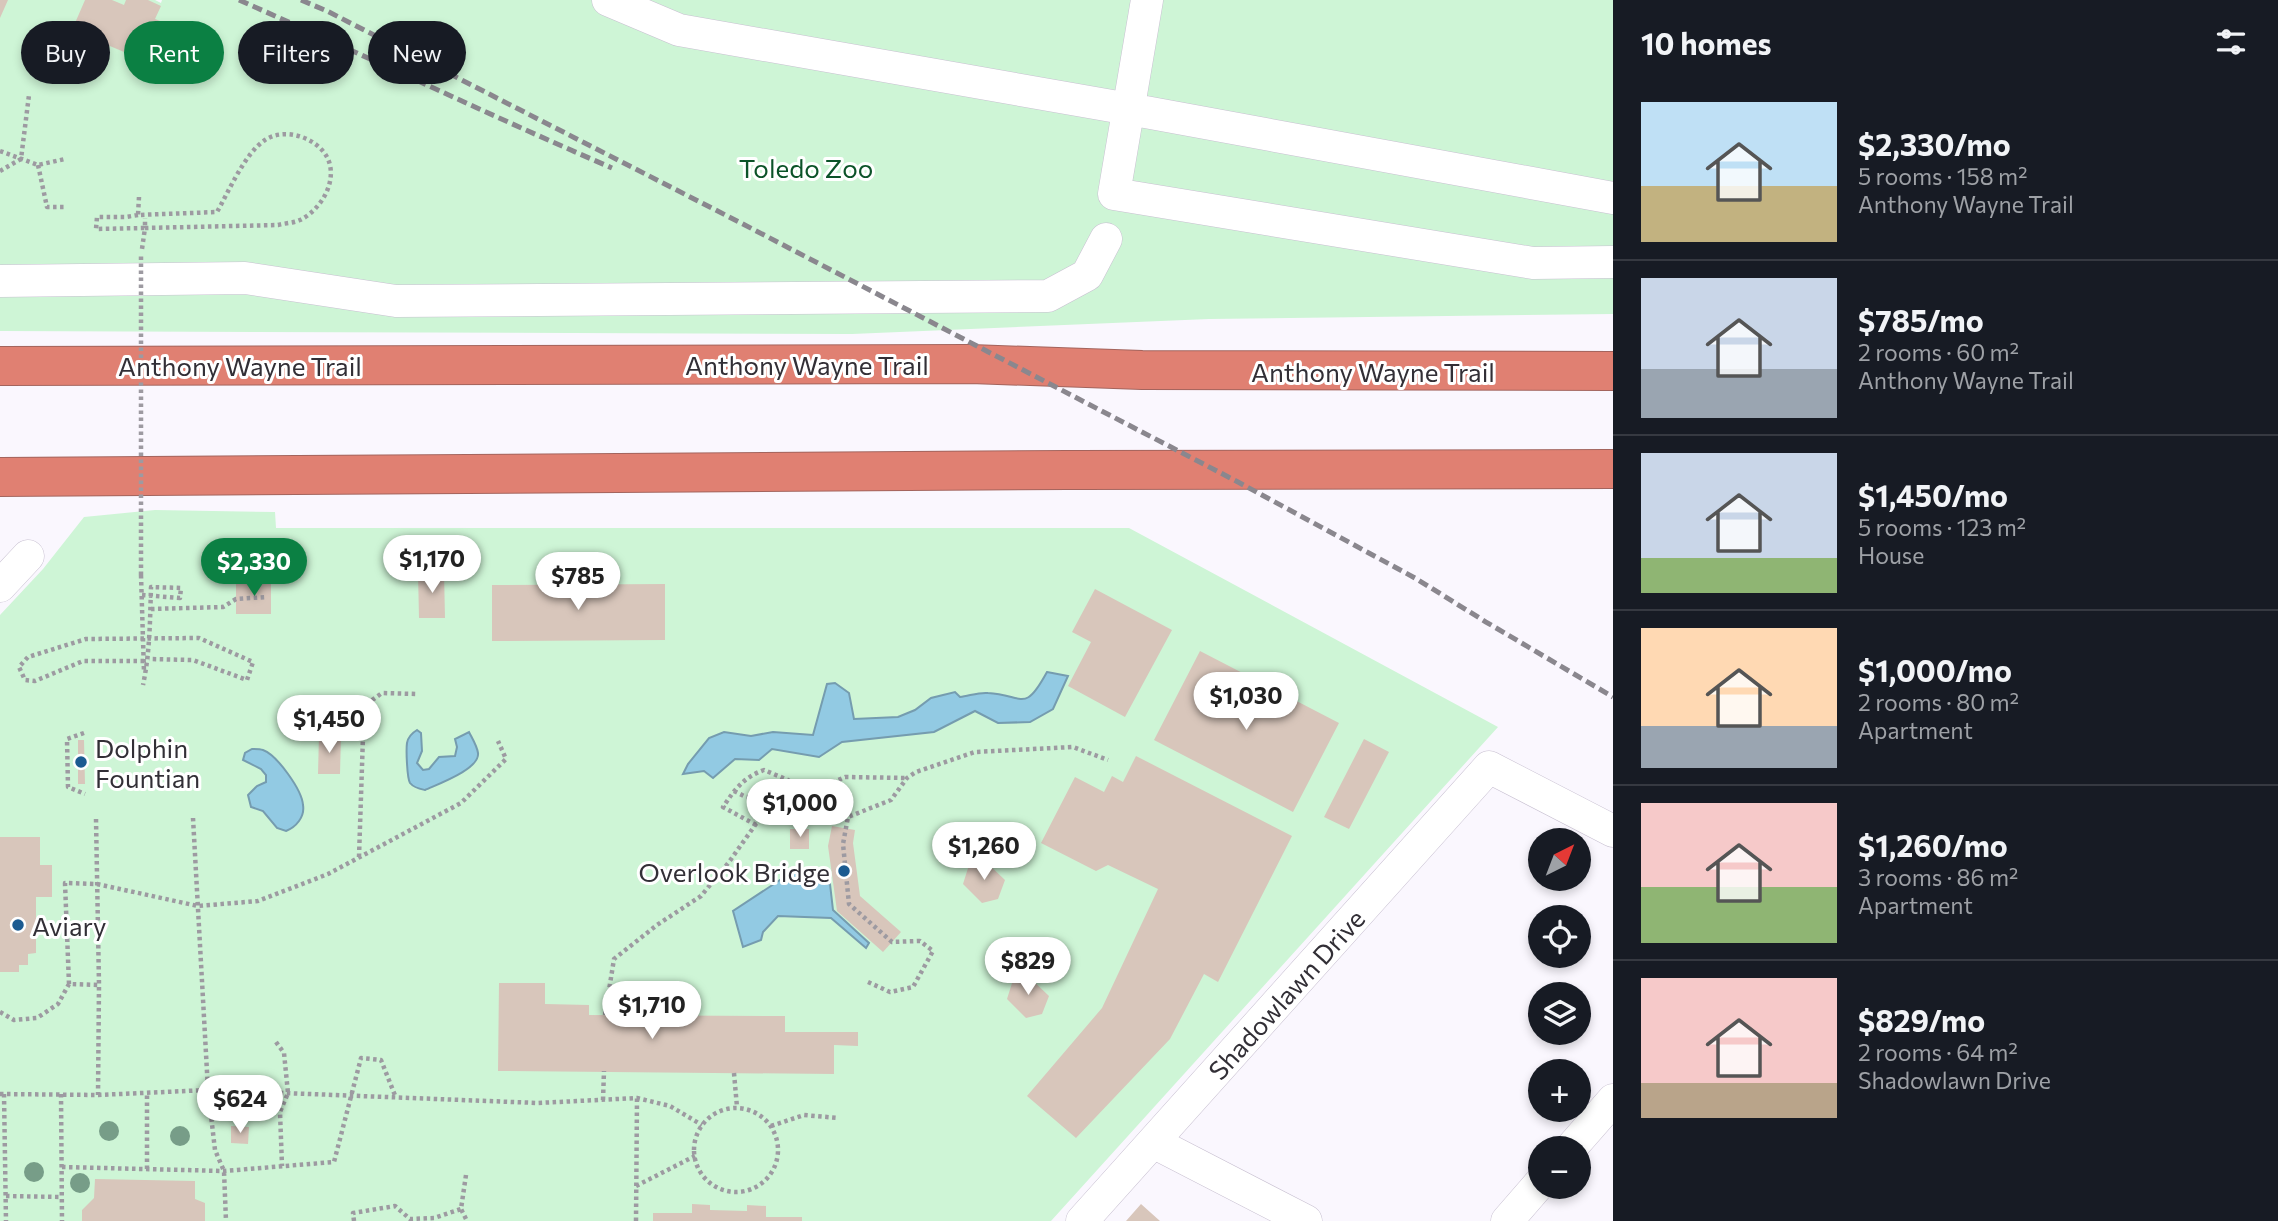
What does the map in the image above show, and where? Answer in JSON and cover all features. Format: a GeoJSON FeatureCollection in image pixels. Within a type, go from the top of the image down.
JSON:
{"type":"FeatureCollection","features":[{"type":"Feature","properties":{"kind":"highway","name":"Anthony Wayne Trail"},"geometry":{"type":"LineString","coordinates":[[0,366],[971,364],[1142,370],[1613,371]]}},
{"type":"Feature","properties":{"kind":"highway"},"geometry":{"type":"LineString","coordinates":[[0,477],[1138,469],[1613,469]]}},
{"type":"Feature","properties":{"kind":"street"},"geometry":{"type":"LineString","coordinates":[[608,0],[679,30],[1613,198]]}},
{"type":"Feature","properties":{"kind":"street"},"geometry":{"type":"LineString","coordinates":[[1147,0],[1114,194],[1533,263],[1613,262]]}},
{"type":"Feature","properties":{"kind":"street"},"geometry":{"type":"LineString","coordinates":[[0,281],[245,278],[396,301],[1048,296],[1087,275],[1106,239]]}},
{"type":"Feature","properties":{"kind":"street"},"geometry":{"type":"LineString","coordinates":[[0,586],[27,556]]}},
{"type":"Feature","properties":{"kind":"street","name":"Shadowlawn Drive"},"geometry":{"type":"LineString","coordinates":[[1083,1221],[1489,767],[1613,831]]}},
{"type":"Feature","properties":{"kind":"street"},"geometry":{"type":"LineString","coordinates":[[1582,1136],[1613,1100]]}},
{"type":"Feature","properties":{"kind":"street"},"geometry":{"type":"LineString","coordinates":[[1153,1142],[1306,1221]]}},
{"type":"Feature","properties":{"kind":"street"},"geometry":{"type":"LineString","coordinates":[[1507,1221],[1528,1197]]}},
{"type":"Feature","properties":{"kind":"path"},"geometry":{"type":"LineString","coordinates":[[21,159],[29,95]]}},
{"type":"Feature","properties":{"kind":"path"},"geometry":{"type":"LineString","coordinates":[[284,133],[301,137],[327,157],[330,186],[324,198],[299,221],[278,225],[96,229],[97,217],[138,215],[217,212],[250,156],[265,139],[284,133]]}},
{"type":"Feature","properties":{"kind":"path"},"geometry":{"type":"LineString","coordinates":[[0,151],[38,165],[65,159]]}},
{"type":"Feature","properties":{"kind":"path"},"geometry":{"type":"LineString","coordinates":[[0,171],[21,159]]}},
{"type":"Feature","properties":{"kind":"path"},"geometry":{"type":"LineString","coordinates":[[38,165],[47,207],[67,207]]}},
{"type":"Feature","properties":{"kind":"path"},"geometry":{"type":"LineString","coordinates":[[138,215],[139,197]]}},
{"type":"Feature","properties":{"kind":"path"},"geometry":{"type":"LineString","coordinates":[[143,685],[146,660],[142,595],[141,254],[145,218]]}},
{"type":"Feature","properties":{"kind":"path"},"geometry":{"type":"LineString","coordinates":[[142,595],[154,596],[180,598],[181,587],[151,587],[150,598],[150,609],[144,677]]}},
{"type":"Feature","properties":{"kind":"path"},"geometry":{"type":"LineString","coordinates":[[150,609],[223,607],[236,599],[267,597]]}},
{"type":"Feature","properties":{"kind":"path"},"geometry":{"type":"LineString","coordinates":[[199,638],[253,662],[247,680],[193,660],[146,660],[83,661],[35,681],[25,680],[19,667],[29,657],[86,639],[199,638]]}},
{"type":"Feature","properties":{"kind":"path"},"geometry":{"type":"LineString","coordinates":[[359,857],[364,706],[382,693],[417,694]]}},
{"type":"Feature","properties":{"kind":"path"},"geometry":{"type":"LineString","coordinates":[[84,733],[68,739],[68,787],[85,794]]}},
{"type":"Feature","properties":{"kind":"path"},"geometry":{"type":"LineString","coordinates":[[0,1012],[14,1020],[37,1018],[58,1004],[69,984],[65,883],[97,884],[198,906],[258,901],[328,874],[461,803],[506,759],[498,741]]}},
{"type":"Feature","properties":{"kind":"path"},"geometry":{"type":"LineString","coordinates":[[868,982],[890,992],[913,987],[933,951],[920,941],[892,942],[849,904],[843,844],[848,817],[891,800],[907,778],[916,772],[975,752],[1073,747],[1108,760]]}},
{"type":"Feature","properties":{"kind":"path"},"geometry":{"type":"LineString","coordinates":[[755,825],[723,807],[734,791],[751,775],[764,770],[788,780],[806,795]]}},
{"type":"Feature","properties":{"kind":"path"},"geometry":{"type":"LineString","coordinates":[[605,1015],[614,959],[701,895],[763,814],[845,777],[907,778]]}},
{"type":"Feature","properties":{"kind":"path"},"geometry":{"type":"LineString","coordinates":[[734,791],[746,797],[813,806],[824,787]]}},
{"type":"Feature","properties":{"kind":"path"},"geometry":{"type":"LineString","coordinates":[[194,818],[208,1090],[215,1150],[224,1171],[226,1221]]}},
{"type":"Feature","properties":{"kind":"path"},"geometry":{"type":"LineString","coordinates":[[96,819],[98,1095]]}},
{"type":"Feature","properties":{"kind":"path"},"geometry":{"type":"LineString","coordinates":[[69,984],[99,985]]}},
{"type":"Feature","properties":{"kind":"path"},"geometry":{"type":"LineString","coordinates":[[276,1042],[284,1053],[288,1093],[280,1112],[282,1166]]}},
{"type":"Feature","properties":{"kind":"path"},"geometry":{"type":"LineString","coordinates":[[61,1167],[224,1171],[334,1162],[361,1058],[381,1060],[396,1098]]}},
{"type":"Feature","properties":{"kind":"path"},"geometry":{"type":"LineString","coordinates":[[603,1100],[604,1071]]}},
{"type":"Feature","properties":{"kind":"path"},"geometry":{"type":"LineString","coordinates":[[734,1073],[737,1108]]}},
{"type":"Feature","properties":{"kind":"path"},"geometry":{"type":"LineString","coordinates":[[6,1221],[2,1094],[98,1095],[208,1090],[538,1103],[637,1098],[670,1106],[702,1125]]}},
{"type":"Feature","properties":{"kind":"path"},"geometry":{"type":"LineString","coordinates":[[147,1093],[147,1169]]}},
{"type":"Feature","properties":{"kind":"path"},"geometry":{"type":"LineString","coordinates":[[61,1094],[62,1221]]}},
{"type":"Feature","properties":{"kind":"path"},"geometry":{"type":"LineString","coordinates":[[636,1221],[637,1098]]}},
{"type":"Feature","properties":{"kind":"path"},"geometry":{"type":"LineString","coordinates":[[737,1108],[762,1116],[771,1126],[776,1139],[776,1165],[768,1177],[757,1186],[744,1191],[729,1191],[716,1186],[704,1178],[697,1165],[696,1137],[702,1125],[712,1115],[723,1110],[737,1108]]}},
{"type":"Feature","properties":{"kind":"path"},"geometry":{"type":"LineString","coordinates":[[771,1126],[804,1115],[838,1118]]}},
{"type":"Feature","properties":{"kind":"path"},"geometry":{"type":"LineString","coordinates":[[636,1186],[695,1156]]}},
{"type":"Feature","properties":{"kind":"path"},"geometry":{"type":"LineString","coordinates":[[466,1175],[461,1209],[467,1221]]}},
{"type":"Feature","properties":{"kind":"path"},"geometry":{"type":"LineString","coordinates":[[6,1196],[62,1197]]}},
{"type":"Feature","properties":{"kind":"path"},"geometry":{"type":"LineString","coordinates":[[354,1221],[353,1213],[395,1206],[409,1220],[434,1218],[461,1209]]}},
{"type":"Feature","properties":{"kind":"green space","name":"Toledo Zoo"},"geometry":{"type":"Polygon","coordinates":[[[0,0],[155,0],[161,3],[162,0],[1613,0],[1613,314],[1209,319],[852,334],[0,331],[0,0]]]}},
{"type":"Feature","properties":{"kind":"green space"},"geometry":{"type":"Polygon","coordinates":[[[155,510],[275,512],[276,528],[1129,528],[1498,727],[1051,1221],[0,1221],[0,615],[43,569],[84,517],[155,510]]]}},
{"type":"Feature","properties":{"kind":"water"},"geometry":{"type":"Polygon","coordinates":[[[1047,672],[1068,676],[1053,709],[1030,722],[998,723],[975,711],[934,732],[842,742],[819,757],[772,749],[759,760],[735,759],[713,778],[704,771],[683,774],[709,738],[724,732],[751,736],[773,732],[813,735],[827,684],[835,683],[849,693],[854,719],[898,717],[915,710],[931,698],[955,692],[960,697],[985,693],[1028,698],[1047,672]]]}},
{"type":"Feature","properties":{"kind":"water"},"geometry":{"type":"Polygon","coordinates":[[[417,730],[421,733],[422,751],[417,763],[423,770],[429,769],[439,757],[455,756],[455,739],[469,732],[478,753],[477,759],[466,770],[448,780],[425,790],[415,787],[409,780],[407,747],[409,737],[417,730]]]}},
{"type":"Feature","properties":{"kind":"water"},"geometry":{"type":"Polygon","coordinates":[[[252,749],[269,753],[282,766],[302,799],[301,817],[286,831],[277,828],[263,811],[251,807],[248,795],[266,782],[266,775],[261,769],[243,760],[245,753],[252,749]]]}},
{"type":"Feature","properties":{"kind":"water"},"geometry":{"type":"Polygon","coordinates":[[[792,872],[830,884],[833,910],[869,943],[866,948],[831,918],[778,916],[763,932],[761,940],[743,947],[733,911],[792,872]]]}},
{"type":"Feature","properties":{"kind":"building"},"geometry":{"type":"Polygon","coordinates":[[[0,0],[8,0],[0,18],[0,0]]]}},
{"type":"Feature","properties":{"kind":"building"},"geometry":{"type":"Polygon","coordinates":[[[85,0],[112,0],[124,5],[126,0],[148,0],[161,6],[155,19],[160,21],[124,21],[124,52],[110,46],[110,21],[76,21],[85,0]]]}},
{"type":"Feature","properties":{"kind":"building"},"geometry":{"type":"Polygon","coordinates":[[[418,572],[444,572],[445,618],[419,618],[418,572]]]}},
{"type":"Feature","properties":{"kind":"building"},"geometry":{"type":"Polygon","coordinates":[[[236,583],[271,583],[271,614],[236,614],[236,583]]]}},
{"type":"Feature","properties":{"kind":"building"},"geometry":{"type":"Polygon","coordinates":[[[665,584],[665,640],[492,641],[492,585],[665,584]]]}},
{"type":"Feature","properties":{"kind":"building"},"geometry":{"type":"Polygon","coordinates":[[[1095,589],[1172,630],[1125,717],[1068,686],[1091,642],[1072,632],[1095,589]]]}},
{"type":"Feature","properties":{"kind":"building"},"geometry":{"type":"Polygon","coordinates":[[[1200,651],[1339,723],[1293,812],[1154,740],[1200,651]]]}},
{"type":"Feature","properties":{"kind":"building"},"geometry":{"type":"Polygon","coordinates":[[[319,735],[341,736],[340,774],[318,774],[319,735]]]}},
{"type":"Feature","properties":{"kind":"building"},"geometry":{"type":"Polygon","coordinates":[[[1364,739],[1389,752],[1349,829],[1324,817],[1364,739]]]}},
{"type":"Feature","properties":{"kind":"building","name":"Dolphin Fountian"},"geometry":{"type":"Polygon","coordinates":[[[78,740],[84,740],[85,784],[78,784],[78,740]]]}},
{"type":"Feature","properties":{"kind":"building"},"geometry":{"type":"Polygon","coordinates":[[[1136,756],[1292,836],[1218,982],[1204,974],[1170,1039],[1076,1138],[1027,1096],[1102,1008],[1158,889],[1108,865],[1096,871],[1041,843],[1075,777],[1104,792],[1112,776],[1123,782],[1136,756]]]}},
{"type":"Feature","properties":{"kind":"building","name":"Overlook Bridge"},"geometry":{"type":"Polygon","coordinates":[[[832,826],[855,830],[853,843],[860,896],[901,932],[883,952],[837,911],[828,846],[832,826]]]}},
{"type":"Feature","properties":{"kind":"building"},"geometry":{"type":"Polygon","coordinates":[[[790,829],[809,829],[809,849],[790,849],[790,829]]]}},
{"type":"Feature","properties":{"kind":"building","name":"Aviary"},"geometry":{"type":"Polygon","coordinates":[[[0,837],[40,837],[40,865],[52,865],[52,897],[36,897],[36,953],[28,954],[28,965],[19,965],[19,972],[0,972],[0,837]]]}},
{"type":"Feature","properties":{"kind":"building"},"geometry":{"type":"Polygon","coordinates":[[[985,861],[1005,880],[998,899],[982,903],[963,884],[969,865],[985,861]]]}},
{"type":"Feature","properties":{"kind":"building"},"geometry":{"type":"Polygon","coordinates":[[[1029,977],[1049,996],[1042,1014],[1026,1018],[1007,999],[1013,980],[1029,977]]]}},
{"type":"Feature","properties":{"kind":"building"},"geometry":{"type":"Polygon","coordinates":[[[499,983],[545,983],[545,1004],[589,1005],[589,1015],[785,1016],[785,1032],[858,1032],[858,1046],[834,1045],[834,1074],[498,1071],[499,983]]]}},
{"type":"Feature","properties":{"kind":"building"},"geometry":{"type":"Polygon","coordinates":[[[231,1126],[249,1127],[248,1144],[231,1143],[231,1126]]]}},
{"type":"Feature","properties":{"kind":"building"},"geometry":{"type":"Polygon","coordinates":[[[95,1179],[195,1181],[195,1199],[205,1203],[205,1221],[82,1221],[82,1210],[94,1198],[95,1179]]]}},
{"type":"Feature","properties":{"kind":"building"},"geometry":{"type":"Polygon","coordinates":[[[692,1204],[710,1205],[710,1210],[747,1211],[747,1205],[766,1206],[766,1217],[802,1217],[802,1221],[653,1221],[653,1213],[692,1213],[692,1204]]]}},
{"type":"Feature","properties":{"kind":"building"},"geometry":{"type":"Polygon","coordinates":[[[1141,1204],[1160,1221],[1126,1221],[1141,1204]]]}},
{"type":"Feature","properties":{"kind":"railway"},"geometry":{"type":"LineString","coordinates":[[239,0],[612,168]]}},
{"type":"Feature","properties":{"kind":"railway"},"geometry":{"type":"LineString","coordinates":[[301,0],[741,223],[1238,482],[1415,578],[1613,697]]}},
{"type":"Feature","properties":{"kind":"place","name":"Dolphin Fountian"},"geometry":{"type":"Point","coordinates":[81,762]}},
{"type":"Feature","properties":{"kind":"place","name":"Overlook Bridge"},"geometry":{"type":"Point","coordinates":[844,871]}},
{"type":"Feature","properties":{"kind":"place","name":"Aviary"},"geometry":{"type":"Point","coordinates":[18,925]}}]}
